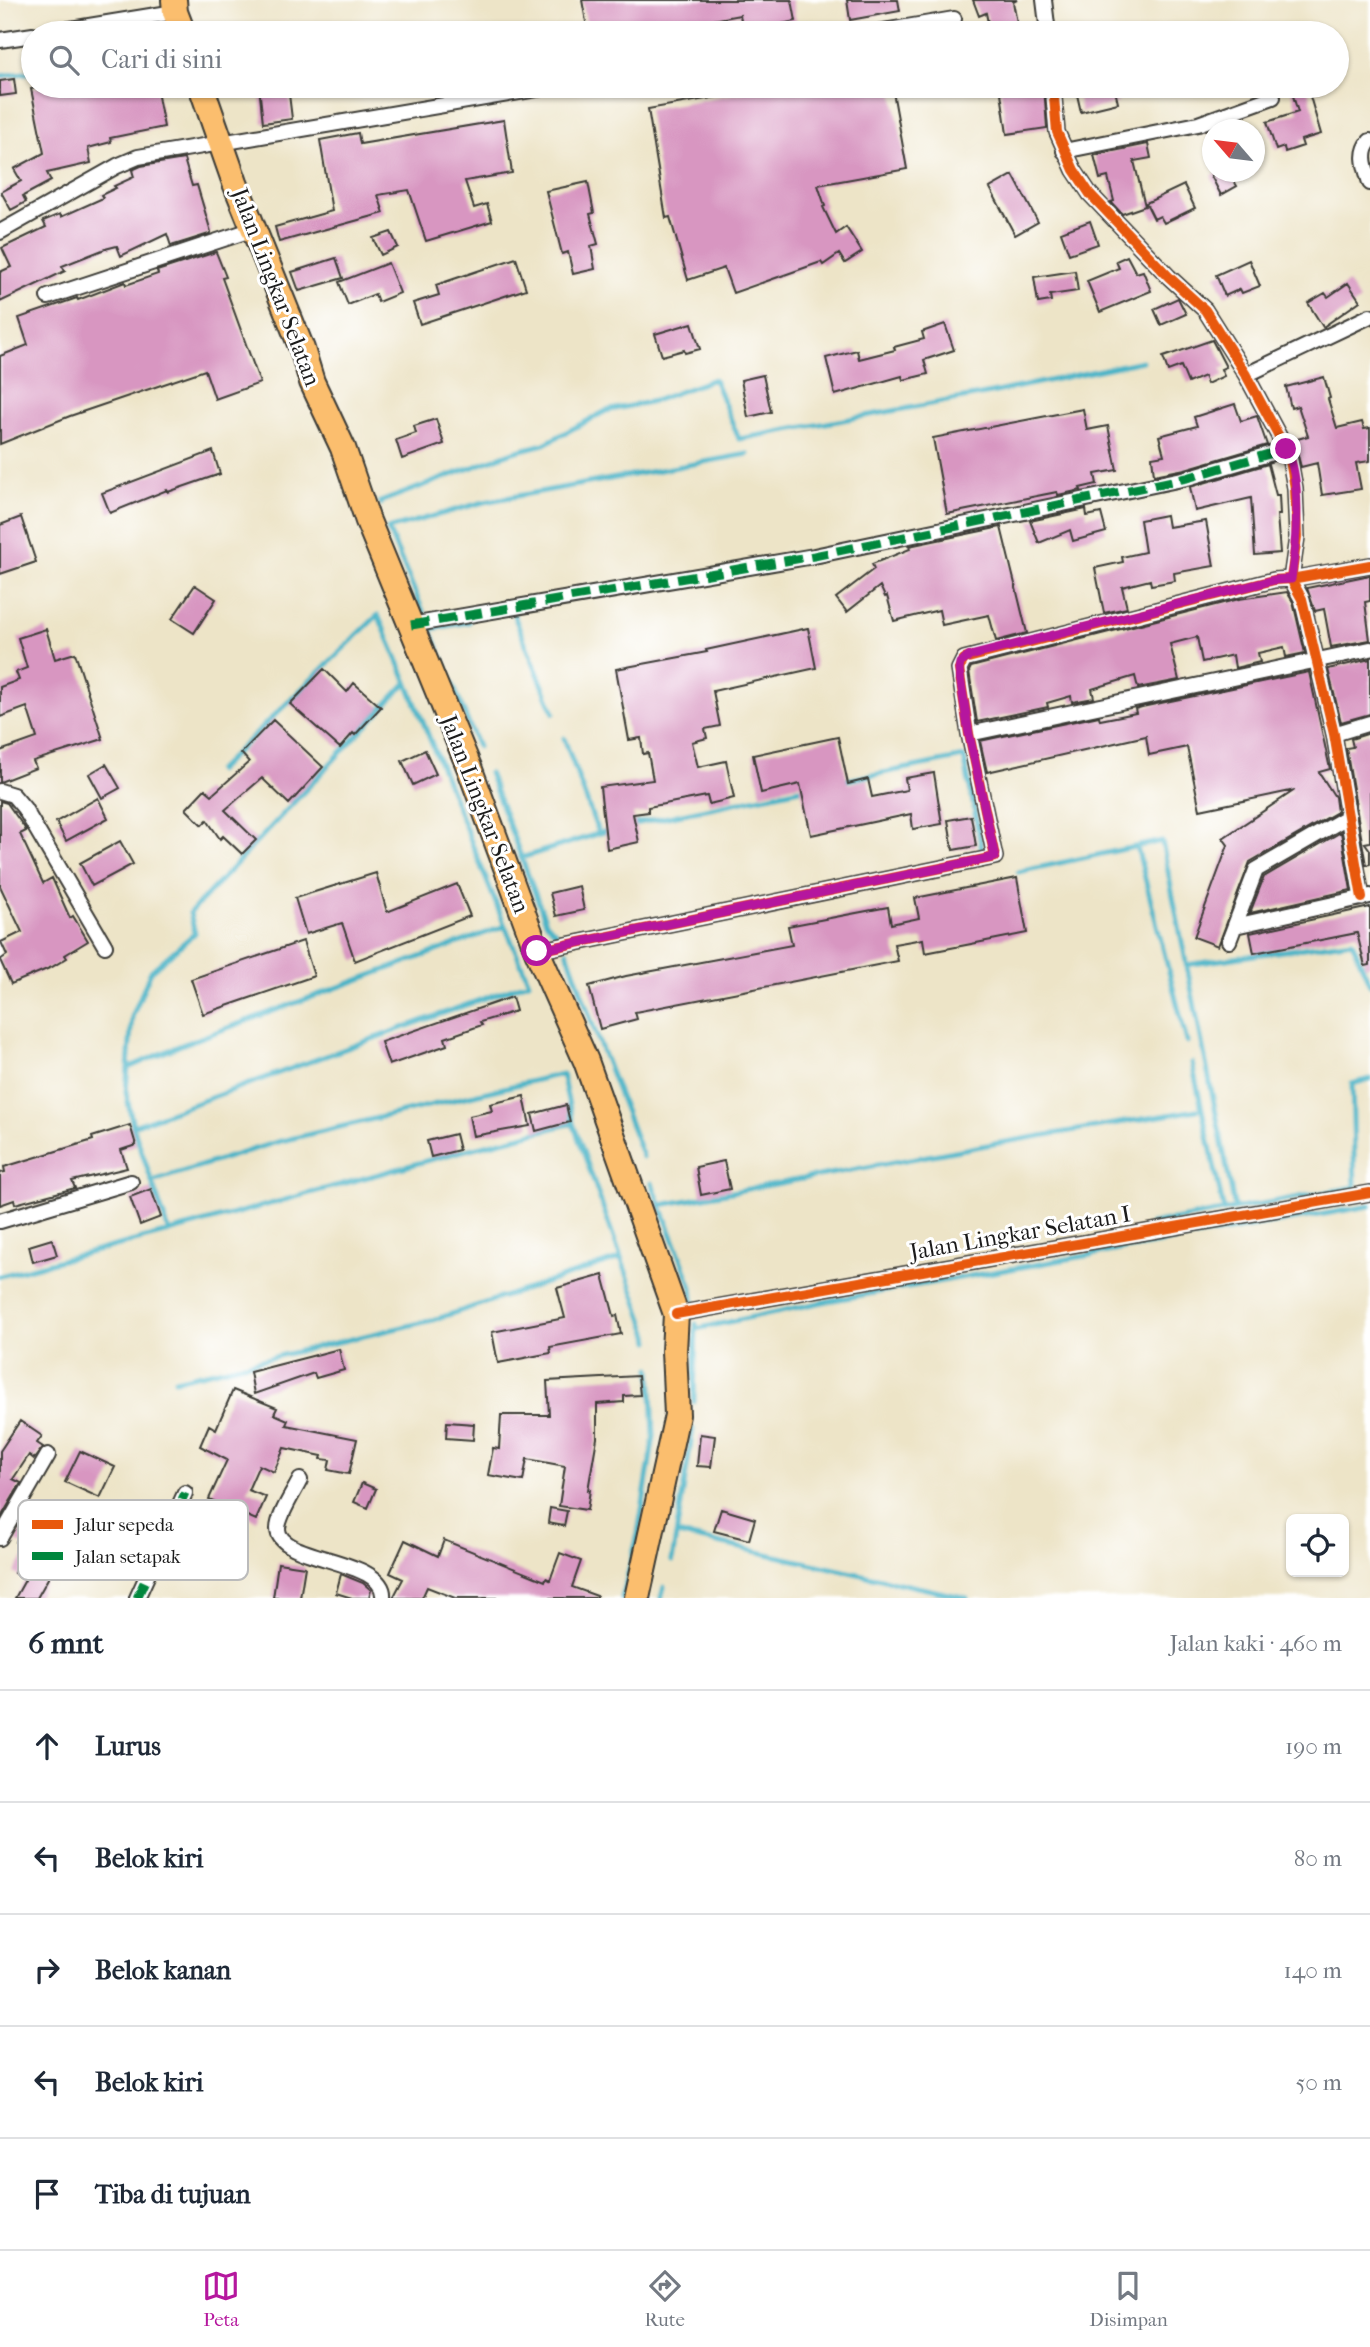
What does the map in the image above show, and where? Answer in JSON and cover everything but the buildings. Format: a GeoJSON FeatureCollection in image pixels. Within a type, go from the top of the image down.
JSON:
{"type":"FeatureCollection","features":[{"type":"Feature","properties":{"kind":"highway","name":"Jalan Lingkar Selatan"},"geometry":{"type":"LineString","coordinates":[[205,98],[302,349],[312,382],[344,448],[368,521],[469,767],[537,951],[586,1061],[676,1314],[674,1351],[677,1415],[637,1598]]}},
{"type":"Feature","properties":{"kind":"street"},"geometry":{"type":"LineString","coordinates":[[1044,0],[1047,21]]}},
{"type":"Feature","properties":{"kind":"street"},"geometry":{"type":"LineString","coordinates":[[133,21],[177,15]]}},
{"type":"Feature","properties":{"kind":"street"},"geometry":{"type":"LineString","coordinates":[[942,21],[954,19]]}},
{"type":"Feature","properties":{"kind":"street"},"geometry":{"type":"LineString","coordinates":[[0,40],[21,37]]}},
{"type":"Feature","properties":{"kind":"street"},"geometry":{"type":"LineString","coordinates":[[0,232],[117,166],[138,157],[482,98]]}},
{"type":"Feature","properties":{"kind":"street"},"geometry":{"type":"LineString","coordinates":[[1054,98],[1057,132],[1090,194],[1169,277],[1205,310],[1286,449],[1295,488],[1297,537],[1291,579],[1303,599],[1334,734],[1366,897],[1235,926]]}},
{"type":"Feature","properties":{"kind":"street"},"geometry":{"type":"LineString","coordinates":[[1065,151],[1198,124],[1270,98]]}},
{"type":"Feature","properties":{"kind":"street"},"geometry":{"type":"LineString","coordinates":[[1370,141],[1364,148],[1363,157],[1370,183]]}},
{"type":"Feature","properties":{"kind":"street"},"geometry":{"type":"LineString","coordinates":[[48,297],[254,229]]}},
{"type":"Feature","properties":{"kind":"street"},"geometry":{"type":"LineString","coordinates":[[1245,375],[1370,316]]}},
{"type":"Feature","properties":{"kind":"street"},"geometry":{"type":"LineString","coordinates":[[411,625],[814,556],[1187,478],[1286,449]]}},
{"type":"Feature","properties":{"kind":"street"},"geometry":{"type":"LineString","coordinates":[[537,951],[995,857],[969,734],[959,670],[964,659],[1274,580],[1370,565]]}},
{"type":"Feature","properties":{"kind":"street"},"geometry":{"type":"LineString","coordinates":[[969,734],[1370,649]]}},
{"type":"Feature","properties":{"kind":"street"},"geometry":{"type":"LineString","coordinates":[[1334,734],[1370,723]]}},
{"type":"Feature","properties":{"kind":"street"},"geometry":{"type":"LineString","coordinates":[[0,791],[13,795],[24,808],[105,946]]}},
{"type":"Feature","properties":{"kind":"street"},"geometry":{"type":"LineString","coordinates":[[1228,941],[1255,870],[1349,816]]}},
{"type":"Feature","properties":{"kind":"street"},"geometry":{"type":"LineString","coordinates":[[0,1221],[131,1182]]}},
{"type":"Feature","properties":{"kind":"street","name":"Jalan Lingkar Selatan I"},"geometry":{"type":"LineString","coordinates":[[676,1314],[1370,1194]]}},
{"type":"Feature","properties":{"kind":"street"},"geometry":{"type":"LineString","coordinates":[[22,1500],[48,1455]]}},
{"type":"Feature","properties":{"kind":"street"},"geometry":{"type":"LineString","coordinates":[[300,1480],[280,1521],[280,1537],[284,1542],[304,1551],[374,1576],[383,1588],[383,1598]]}},
{"type":"Feature","properties":{"kind":"street"},"geometry":{"type":"LineString","coordinates":[[182,1500],[185,1493]]}},
{"type":"Feature","properties":{"kind":"street"},"geometry":{"type":"LineString","coordinates":[[0,1538],[18,1507]]}},
{"type":"Feature","properties":{"kind":"street"},"geometry":{"type":"LineString","coordinates":[[137,1598],[145,1580]]}},
{"type":"Feature","properties":{"kind":"waterway"},"geometry":{"type":"LineString","coordinates":[[0,76],[21,73]]}},
{"type":"Feature","properties":{"kind":"waterway"},"geometry":{"type":"LineString","coordinates":[[381,504],[380,502],[513,452],[544,444],[606,411],[654,401],[714,379],[739,439],[991,393],[1142,361]]}},
{"type":"Feature","properties":{"kind":"waterway"},"geometry":{"type":"LineString","coordinates":[[427,620],[388,529],[484,502],[748,454]]}},
{"type":"Feature","properties":{"kind":"waterway"},"geometry":{"type":"LineString","coordinates":[[513,613],[554,713]]}},
{"type":"Feature","properties":{"kind":"waterway"},"geometry":{"type":"LineString","coordinates":[[217,771],[378,615],[407,682]]}},
{"type":"Feature","properties":{"kind":"waterway"},"geometry":{"type":"LineString","coordinates":[[431,629],[469,622]]}},
{"type":"Feature","properties":{"kind":"waterway"},"geometry":{"type":"LineString","coordinates":[[430,628],[478,747]]}},
{"type":"Feature","properties":{"kind":"waterway"},"geometry":{"type":"LineString","coordinates":[[128,1068],[181,1045],[505,926],[407,682],[190,913],[195,933],[151,971],[132,1017],[126,1092],[133,1126],[169,1232],[573,1123],[621,1258],[433,1320],[175,1380]]}},
{"type":"Feature","properties":{"kind":"waterway"},"geometry":{"type":"LineString","coordinates":[[564,738],[598,832]]}},
{"type":"Feature","properties":{"kind":"waterway"},"geometry":{"type":"LineString","coordinates":[[842,781],[964,757],[983,855],[978,856]]}},
{"type":"Feature","properties":{"kind":"waterway"},"geometry":{"type":"LineString","coordinates":[[489,773],[546,922],[564,941]]}},
{"type":"Feature","properties":{"kind":"waterway"},"geometry":{"type":"LineString","coordinates":[[630,825],[805,788]]}},
{"type":"Feature","properties":{"kind":"waterway"},"geometry":{"type":"LineString","coordinates":[[521,858],[610,830]]}},
{"type":"Feature","properties":{"kind":"waterway"},"geometry":{"type":"LineString","coordinates":[[1018,872],[1162,841],[1235,1209]]}},
{"type":"Feature","properties":{"kind":"waterway"},"geometry":{"type":"LineString","coordinates":[[1137,847],[1187,1042]]}},
{"type":"Feature","properties":{"kind":"waterway"},"geometry":{"type":"LineString","coordinates":[[133,1126],[529,982],[505,926]]}},
{"type":"Feature","properties":{"kind":"waterway"},"geometry":{"type":"LineString","coordinates":[[1186,965],[1352,941],[1370,985]]}},
{"type":"Feature","properties":{"kind":"waterway"},"geometry":{"type":"LineString","coordinates":[[567,951],[643,1157]]}},
{"type":"Feature","properties":{"kind":"waterway"},"geometry":{"type":"LineString","coordinates":[[1192,1063],[1224,1211]]}},
{"type":"Feature","properties":{"kind":"waterway"},"geometry":{"type":"LineString","coordinates":[[153,1181],[277,1142],[562,1074],[573,1123]]}},
{"type":"Feature","properties":{"kind":"waterway"},"geometry":{"type":"LineString","coordinates":[[1151,1224],[1355,1187],[1352,1084],[1370,1079]]}},
{"type":"Feature","properties":{"kind":"waterway"},"geometry":{"type":"LineString","coordinates":[[661,1205],[987,1145],[1197,1110]]}},
{"type":"Feature","properties":{"kind":"waterway"},"geometry":{"type":"LineString","coordinates":[[652,1183],[692,1287],[694,1309]]}},
{"type":"Feature","properties":{"kind":"waterway"},"geometry":{"type":"LineString","coordinates":[[696,1329],[828,1301],[1370,1206]]}},
{"type":"Feature","properties":{"kind":"waterway"},"geometry":{"type":"LineString","coordinates":[[0,1276],[169,1232]]}},
{"type":"Feature","properties":{"kind":"waterway"},"geometry":{"type":"LineString","coordinates":[[621,1258],[650,1341]]}},
{"type":"Feature","properties":{"kind":"waterway"},"geometry":{"type":"LineString","coordinates":[[694,1402],[696,1324]]}},
{"type":"Feature","properties":{"kind":"waterway"},"geometry":{"type":"LineString","coordinates":[[622,1598],[638,1534],[654,1436],[651,1368]]}},
{"type":"Feature","properties":{"kind":"waterway"},"geometry":{"type":"LineString","coordinates":[[672,1561],[693,1429]]}},
{"type":"Feature","properties":{"kind":"waterway"},"geometry":{"type":"LineString","coordinates":[[677,1534],[967,1598]]}},
{"type":"Feature","properties":{"kind":"waterway"},"geometry":{"type":"LineString","coordinates":[[661,1598],[664,1587]]}},
{"type":"Feature","properties":{"kind":"marked path"},"geometry":{"type":"LineString","coordinates":[[411,625],[814,556],[1187,478],[1286,449]]}},
{"type":"Feature","properties":{"kind":"marked path"},"geometry":{"type":"LineString","coordinates":[[182,1500],[185,1493]]}},
{"type":"Feature","properties":{"kind":"marked path"},"geometry":{"type":"LineString","coordinates":[[137,1598],[145,1580]]}},
{"type":"Feature","properties":{"kind":"cycle path"},"geometry":{"type":"LineString","coordinates":[[1054,98],[1057,132],[1074,170],[1090,194],[1169,277],[1205,310],[1246,375],[1289,455],[1295,488],[1297,537],[1291,579],[1370,565]]}},
{"type":"Feature","properties":{"kind":"cycle path"},"geometry":{"type":"LineString","coordinates":[[537,951],[995,857],[969,734],[959,669],[964,659],[1274,580],[1291,579],[1302,599],[1334,734],[1362,898]]}},
{"type":"Feature","properties":{"kind":"cycle path"},"geometry":{"type":"LineString","coordinates":[[676,1314],[1370,1193]]}},
{"type":"Feature","properties":{"kind":"route"},"geometry":{"type":"LineString","coordinates":[[537,951],[995,857],[969,734],[960,663],[970,656],[1274,580],[1291,579],[1297,537],[1295,488],[1286,449]]}}]}
